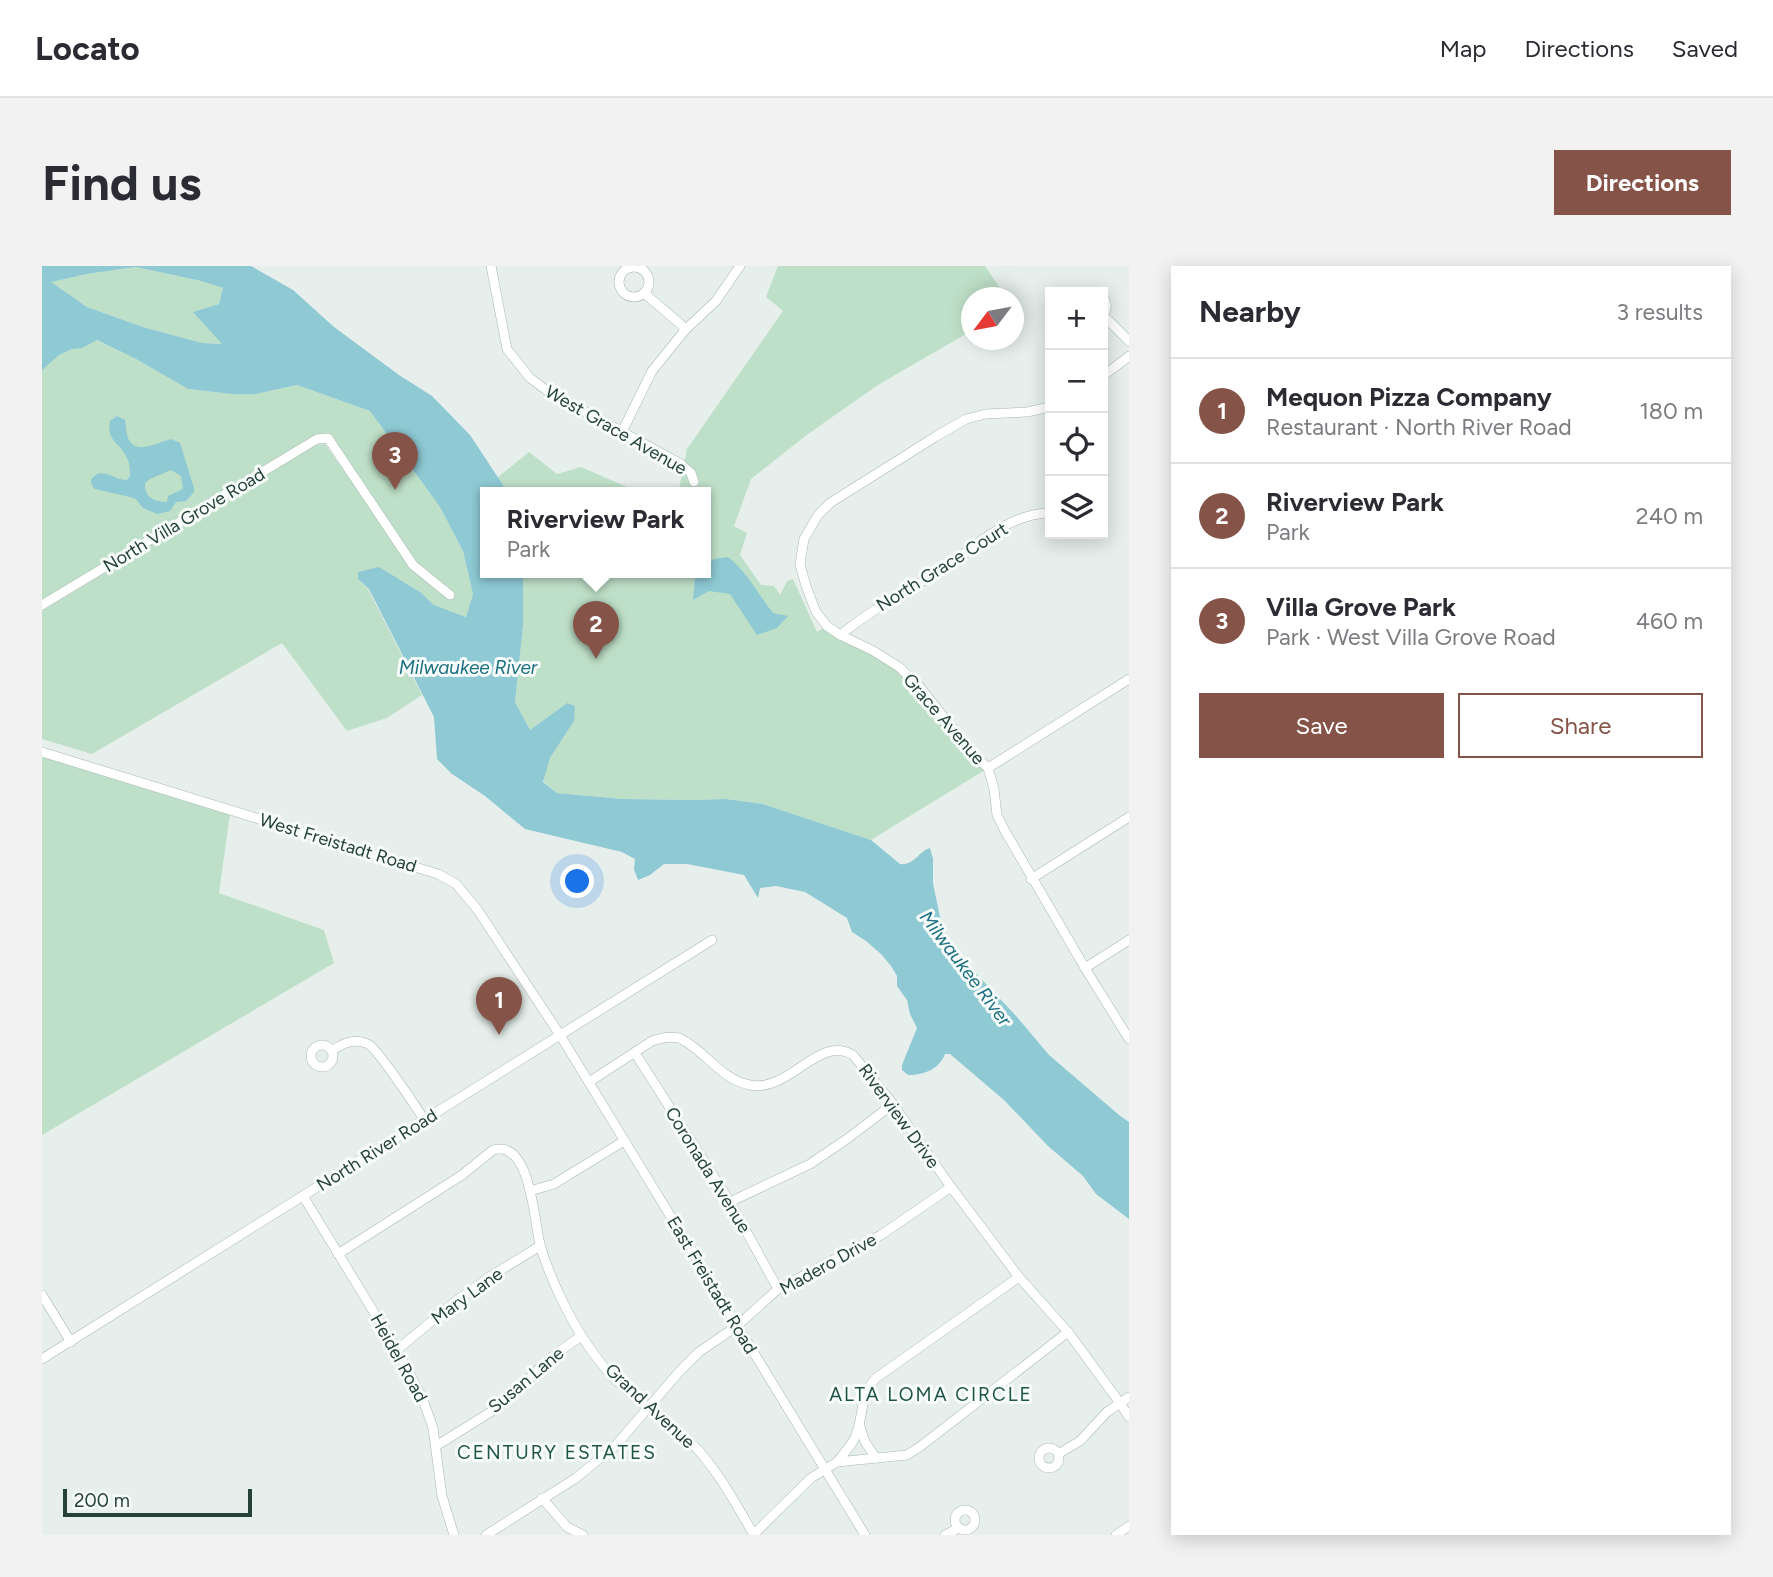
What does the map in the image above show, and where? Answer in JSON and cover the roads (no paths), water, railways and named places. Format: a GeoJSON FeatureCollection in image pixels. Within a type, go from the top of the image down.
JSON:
{"type":"FeatureCollection","features":[{"type":"Feature","properties":{"kind":"street","name":"West Grace Avenue"},"geometry":{"type":"LineString","coordinates":[[491,266],[507,349],[530,378],[549,392],[683,466],[692,474],[694,482]]}},
{"type":"Feature","properties":{"kind":"street"},"geometry":{"type":"LineString","coordinates":[[622,432],[652,371],[686,329],[716,300],[740,266]]}},
{"type":"Feature","properties":{"kind":"street"},"geometry":{"type":"LineString","coordinates":[[644,293],[686,329]]}},
{"type":"Feature","properties":{"kind":"street"},"geometry":{"type":"LineString","coordinates":[[1108,321],[1129,341]]}},
{"type":"Feature","properties":{"kind":"street"},"geometry":{"type":"LineString","coordinates":[[1108,372],[1129,356]]}},
{"type":"Feature","properties":{"kind":"street","name":"Grace Avenue"},"geometry":{"type":"LineString","coordinates":[[1045,408],[986,414],[966,419],[830,503],[818,515],[804,539],[800,564],[816,612],[827,626],[899,667],[919,686],[988,768],[997,815],[1031,879],[1129,1039]]}},
{"type":"Feature","properties":{"kind":"street","name":"North Villa Grove Road"},"geometry":{"type":"LineString","coordinates":[[42,605],[317,439],[328,438],[413,565],[450,595]]}},
{"type":"Feature","properties":{"kind":"street","name":"North Grace Court"},"geometry":{"type":"LineString","coordinates":[[840,635],[864,617],[952,564],[989,536],[1019,519],[1045,513]]}},
{"type":"Feature","properties":{"kind":"street"},"geometry":{"type":"LineString","coordinates":[[988,768],[1129,679]]}},
{"type":"Feature","properties":{"kind":"street","name":"West Freistadt Road"},"geometry":{"type":"LineString","coordinates":[[42,752],[439,874],[456,884],[477,909],[560,1035]]}},
{"type":"Feature","properties":{"kind":"street"},"geometry":{"type":"LineString","coordinates":[[1031,879],[1129,817]]}},
{"type":"Feature","properties":{"kind":"street","name":"North River Road"},"geometry":{"type":"LineString","coordinates":[[42,1359],[712,940]]}},
{"type":"Feature","properties":{"kind":"street"},"geometry":{"type":"LineString","coordinates":[[1085,968],[1129,940]]}},
{"type":"Feature","properties":{"kind":"street","name":"East Freistadt Road"},"geometry":{"type":"LineString","coordinates":[[560,1035],[865,1535]]}},
{"type":"Feature","properties":{"kind":"street","name":"Riverview Drive"},"geometry":{"type":"LineString","coordinates":[[589,1082],[652,1041],[662,1038],[679,1038],[697,1049],[720,1071],[733,1079],[760,1086],[787,1077],[824,1053],[845,1050],[853,1055],[894,1104],[951,1187],[1019,1277],[1068,1332],[1129,1417]]}},
{"type":"Feature","properties":{"kind":"street"},"geometry":{"type":"LineString","coordinates":[[332,1051],[341,1044],[355,1041],[370,1045],[424,1119]]}},
{"type":"Feature","properties":{"kind":"street","name":"Coronada Avenue"},"geometry":{"type":"LineString","coordinates":[[635,1053],[730,1202],[778,1289]]}},
{"type":"Feature","properties":{"kind":"street"},"geometry":{"type":"LineString","coordinates":[[730,1202],[810,1164],[894,1104]]}},
{"type":"Feature","properties":{"kind":"street"},"geometry":{"type":"LineString","coordinates":[[530,1191],[554,1184],[624,1141]]}},
{"type":"Feature","properties":{"kind":"street","name":"Grand Avenue"},"geometry":{"type":"LineString","coordinates":[[338,1254],[462,1175],[488,1154],[498,1148],[509,1150],[523,1168],[540,1246],[560,1295],[581,1336],[614,1377],[697,1449],[720,1477],[754,1535]]}},
{"type":"Feature","properties":{"kind":"street","name":"Madero Drive"},"geometry":{"type":"LineString","coordinates":[[486,1535],[576,1478],[616,1445],[699,1352],[737,1326],[778,1289],[881,1235],[951,1187]]}},
{"type":"Feature","properties":{"kind":"street","name":"Heidel Road"},"geometry":{"type":"LineString","coordinates":[[303,1196],[397,1350],[425,1402],[433,1428],[442,1496],[454,1535]]}},
{"type":"Feature","properties":{"kind":"street","name":"Mary Lane"},"geometry":{"type":"LineString","coordinates":[[397,1350],[456,1301],[540,1246]]}},
{"type":"Feature","properties":{"kind":"street"},"geometry":{"type":"LineString","coordinates":[[754,1535],[811,1478],[837,1462],[856,1436],[864,1399],[869,1386],[876,1378],[1019,1277]]}},
{"type":"Feature","properties":{"kind":"street"},"geometry":{"type":"LineString","coordinates":[[42,1295],[71,1342]]}},
{"type":"Feature","properties":{"kind":"street"},"geometry":{"type":"LineString","coordinates":[[837,1462],[907,1455],[1068,1332]]}},
{"type":"Feature","properties":{"kind":"street","name":"Susan Lane"},"geometry":{"type":"LineString","coordinates":[[436,1446],[497,1408],[553,1356],[581,1336]]}},
{"type":"Feature","properties":{"kind":"street"},"geometry":{"type":"LineString","coordinates":[[1058,1454],[1080,1441],[1096,1422],[1129,1396]]}},
{"type":"Feature","properties":{"kind":"street"},"geometry":{"type":"LineString","coordinates":[[859,1423],[865,1441],[876,1458]]}},
{"type":"Feature","properties":{"kind":"street"},"geometry":{"type":"LineString","coordinates":[[542,1498],[566,1527],[583,1535]]}},
{"type":"Feature","properties":{"kind":"street"},"geometry":{"type":"LineString","coordinates":[[1116,1535],[1129,1526]]}},
{"type":"Feature","properties":{"kind":"street"},"geometry":{"type":"LineString","coordinates":[[945,1535],[959,1528]]}},
{"type":"Feature","properties":{"kind":"water","name":"Milwaukee River"},"geometry":{"type":"Polygon","coordinates":[[[42,266],[251,266],[293,290],[334,327],[432,396],[470,435],[504,487],[480,487],[480,578],[523,578],[523,626],[515,702],[530,730],[567,703],[575,706],[574,721],[550,758],[543,782],[557,793],[622,799],[726,799],[763,804],[871,840],[900,864],[913,861],[930,848],[933,883],[941,922],[950,942],[1049,1055],[1129,1122],[1129,1219],[1096,1194],[1083,1176],[1048,1146],[1004,1100],[950,1054],[945,1054],[939,1064],[920,1074],[908,1075],[902,1070],[917,1028],[907,1000],[897,986],[897,976],[891,966],[881,954],[852,932],[847,918],[805,892],[776,886],[760,888],[758,898],[744,875],[687,864],[664,864],[638,880],[634,869],[635,859],[622,852],[525,829],[485,796],[452,774],[437,759],[434,717],[369,589],[358,579],[358,572],[379,567],[420,592],[434,605],[466,617],[473,594],[463,551],[440,507],[370,411],[297,385],[256,394],[188,389],[97,340],[59,355],[42,370],[42,266]],[[136,267],[51,282],[87,307],[143,327],[202,343],[222,344],[193,312],[219,304],[223,288],[136,267]]]}},
{"type":"Feature","properties":{"kind":"water"},"geometry":{"type":"Polygon","coordinates":[[[117,416],[125,420],[128,438],[136,446],[148,446],[171,439],[180,443],[194,488],[186,501],[176,502],[170,511],[157,514],[143,508],[136,499],[92,486],[91,480],[99,474],[127,480],[130,476],[127,458],[110,433],[110,421],[117,416]],[[171,470],[150,479],[145,483],[148,496],[167,502],[168,496],[183,489],[181,476],[171,470]]]}},
{"type":"Feature","properties":{"kind":"water"},"geometry":{"type":"Polygon","coordinates":[[[728,557],[747,577],[773,613],[788,616],[777,628],[757,635],[730,594],[709,591],[693,600],[695,578],[711,578],[711,562],[728,557]]]}},
{"type":"Feature","properties":{"kind":"place","name":"Villa Grove Park"},"geometry":{"type":"Point","coordinates":[395,490]}},
{"type":"Feature","properties":{"kind":"place","name":"Riverview Park"},"geometry":{"type":"Point","coordinates":[596,659]}},
{"type":"Feature","properties":{"kind":"place","name":"Mequon Pizza Company"},"geometry":{"type":"Point","coordinates":[499,1035]}},
{"type":"Feature","properties":{"kind":"district","name":"ALTA LOMA CIRCLE"},"geometry":{"type":"Point","coordinates":[931,1394]}},
{"type":"Feature","properties":{"kind":"district","name":"CENTURY ESTATES"},"geometry":{"type":"Point","coordinates":[557,1452]}}]}
